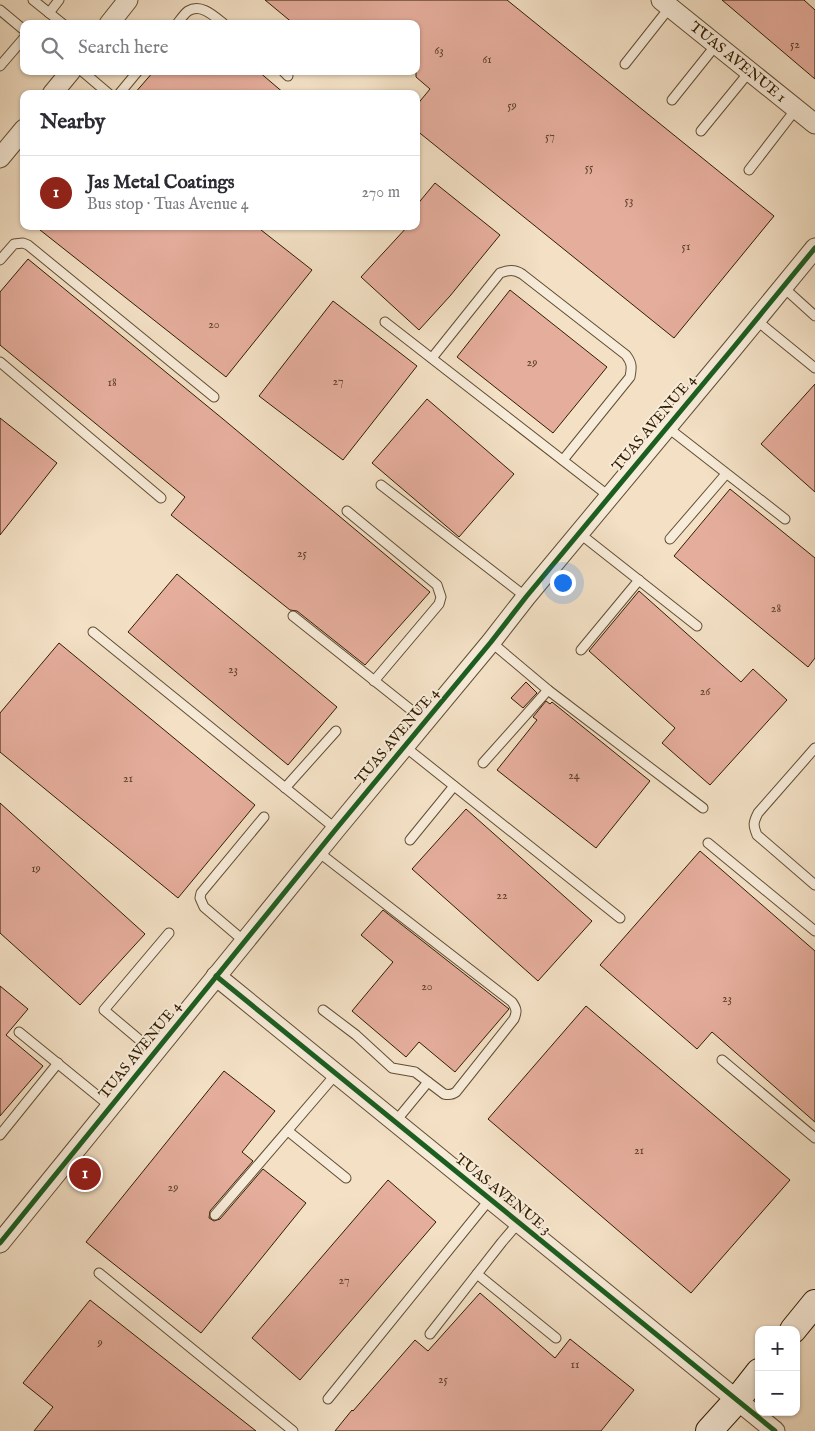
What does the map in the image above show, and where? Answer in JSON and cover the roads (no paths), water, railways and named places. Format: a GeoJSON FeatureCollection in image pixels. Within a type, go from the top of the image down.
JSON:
{"type":"FeatureCollection","features":[{"type":"Feature","properties":{"kind":"street"},"geometry":{"type":"LineString","coordinates":[[112,20],[128,0]]}},
{"type":"Feature","properties":{"kind":"street","name":"TUAS AVENUE 1"},"geometry":{"type":"LineString","coordinates":[[666,4],[815,124]]}},
{"type":"Feature","properties":{"kind":"street"},"geometry":{"type":"LineString","coordinates":[[60,90],[69,75]]}},
{"type":"Feature","properties":{"kind":"street"},"geometry":{"type":"LineString","coordinates":[[1,155],[20,134]]}},
{"type":"Feature","properties":{"kind":"street","name":"TUAS AVENUE 4"},"geometry":{"type":"LineString","coordinates":[[0,1242],[317,851],[815,248]]}},
{"type":"Feature","properties":{"kind":"street","name":"TUAS AVENUE 3"},"geometry":{"type":"LineString","coordinates":[[216,976],[774,1431]]}},
{"type":"Feature","properties":{"kind":"street"},"geometry":{"type":"LineString","coordinates":[[796,1326],[815,1303]]}},
{"type":"Feature","properties":{"kind":"street"},"geometry":{"type":"LineString","coordinates":[[709,1431],[755,1377]]}},
{"type":"Feature","properties":{"kind":"lane"},"geometry":{"type":"LineString","coordinates":[[33,0],[58,20]]}},
{"type":"Feature","properties":{"kind":"lane"},"geometry":{"type":"LineString","coordinates":[[49,12],[59,0]]}},
{"type":"Feature","properties":{"kind":"lane"},"geometry":{"type":"LineString","coordinates":[[625,64],[666,4]]}},
{"type":"Feature","properties":{"kind":"lane"},"geometry":{"type":"LineString","coordinates":[[180,20],[188,11],[200,9],[209,12],[219,20]]}},
{"type":"Feature","properties":{"kind":"lane"},"geometry":{"type":"LineString","coordinates":[[0,10],[20,27]]}},
{"type":"Feature","properties":{"kind":"lane"},"geometry":{"type":"LineString","coordinates":[[0,66],[20,43]]}},
{"type":"Feature","properties":{"kind":"lane"},"geometry":{"type":"LineString","coordinates":[[672,100],[716,45]]}},
{"type":"Feature","properties":{"kind":"lane"},"geometry":{"type":"LineString","coordinates":[[701,131],[750,72]]}},
{"type":"Feature","properties":{"kind":"lane"},"geometry":{"type":"LineString","coordinates":[[87,75],[105,90]]}},
{"type":"Feature","properties":{"kind":"lane"},"geometry":{"type":"LineString","coordinates":[[122,90],[135,75]]}},
{"type":"Feature","properties":{"kind":"lane"},"geometry":{"type":"LineString","coordinates":[[749,170],[796,109]]}},
{"type":"Feature","properties":{"kind":"lane"},"geometry":{"type":"LineString","coordinates":[[0,260],[14,244],[23,243],[28,245],[214,397]]}},
{"type":"Feature","properties":{"kind":"lane"},"geometry":{"type":"LineString","coordinates":[[432,358],[500,274],[507,270],[515,270],[522,274],[626,355],[632,362],[630,377],[563,460]]}},
{"type":"Feature","properties":{"kind":"lane"},"geometry":{"type":"LineString","coordinates":[[783,287],[815,316]]}},
{"type":"Feature","properties":{"kind":"lane"},"geometry":{"type":"LineString","coordinates":[[756,320],[815,368]]}},
{"type":"Feature","properties":{"kind":"lane"},"geometry":{"type":"LineString","coordinates":[[385,322],[610,497]]}},
{"type":"Feature","properties":{"kind":"lane"},"geometry":{"type":"LineString","coordinates":[[0,362],[161,498]]}},
{"type":"Feature","properties":{"kind":"lane"},"geometry":{"type":"LineString","coordinates":[[667,427],[785,519]]}},
{"type":"Feature","properties":{"kind":"lane"},"geometry":{"type":"LineString","coordinates":[[670,539],[726,474]]}},
{"type":"Feature","properties":{"kind":"lane"},"geometry":{"type":"LineString","coordinates":[[380,485],[526,598]]}},
{"type":"Feature","properties":{"kind":"lane"},"geometry":{"type":"LineString","coordinates":[[347,511],[437,585],[441,597],[439,604],[374,681]]}},
{"type":"Feature","properties":{"kind":"lane"},"geometry":{"type":"LineString","coordinates":[[579,533],[697,626]]}},
{"type":"Feature","properties":{"kind":"lane"},"geometry":{"type":"LineString","coordinates":[[581,650],[639,580]]}},
{"type":"Feature","properties":{"kind":"lane"},"geometry":{"type":"LineString","coordinates":[[293,616],[425,721]]}},
{"type":"Feature","properties":{"kind":"lane"},"geometry":{"type":"LineString","coordinates":[[93,632],[336,829]]}},
{"type":"Feature","properties":{"kind":"lane"},"geometry":{"type":"LineString","coordinates":[[491,642],[548,690],[702,808]]}},
{"type":"Feature","properties":{"kind":"lane"},"geometry":{"type":"LineString","coordinates":[[483,763],[548,690]]}},
{"type":"Feature","properties":{"kind":"lane"},"geometry":{"type":"LineString","coordinates":[[285,788],[336,731]]}},
{"type":"Feature","properties":{"kind":"lane"},"geometry":{"type":"LineString","coordinates":[[404,746],[620,918]]}},
{"type":"Feature","properties":{"kind":"lane"},"geometry":{"type":"LineString","coordinates":[[815,748],[758,813],[753,822],[757,835],[815,885]]}},
{"type":"Feature","properties":{"kind":"lane"},"geometry":{"type":"LineString","coordinates":[[410,840],[454,786]]}},
{"type":"Feature","properties":{"kind":"lane"},"geometry":{"type":"LineString","coordinates":[[244,941],[204,907],[200,898],[201,893],[264,817]]}},
{"type":"Feature","properties":{"kind":"lane"},"geometry":{"type":"LineString","coordinates":[[708,843],[815,931]]}},
{"type":"Feature","properties":{"kind":"lane"},"geometry":{"type":"LineString","coordinates":[[317,851],[512,1002],[516,1008],[516,1013],[514,1019],[453,1095],[444,1094],[413,1071],[392,1068],[356,1035],[323,1010]]}},
{"type":"Feature","properties":{"kind":"lane"},"geometry":{"type":"LineString","coordinates":[[154,1052],[104,1010],[169,933]]}},
{"type":"Feature","properties":{"kind":"lane"},"geometry":{"type":"LineString","coordinates":[[19,1032],[110,1106]]}},
{"type":"Feature","properties":{"kind":"lane"},"geometry":{"type":"LineString","coordinates":[[722,1060],[815,1138]]}},
{"type":"Feature","properties":{"kind":"lane"},"geometry":{"type":"LineString","coordinates":[[0,1135],[58,1063]]}},
{"type":"Feature","properties":{"kind":"lane"},"geometry":{"type":"LineString","coordinates":[[216,1214],[336,1074]]}},
{"type":"Feature","properties":{"kind":"lane"},"geometry":{"type":"LineString","coordinates":[[395,1122],[428,1082]]}},
{"type":"Feature","properties":{"kind":"lane"},"geometry":{"type":"LineString","coordinates":[[288,1131],[346,1178]]}},
{"type":"Feature","properties":{"kind":"lane"},"geometry":{"type":"LineString","coordinates":[[328,1399],[490,1199]]}},
{"type":"Feature","properties":{"kind":"lane"},"geometry":{"type":"LineString","coordinates":[[430,1334],[519,1222]]}},
{"type":"Feature","properties":{"kind":"lane"},"geometry":{"type":"LineString","coordinates":[[100,1274],[293,1431]]}},
{"type":"Feature","properties":{"kind":"lane"},"geometry":{"type":"LineString","coordinates":[[477,1274],[556,1338]]}},
{"type":"Feature","properties":{"kind":"place","name":"Jas Metal Coatings"},"geometry":{"type":"Point","coordinates":[85,1174]}}]}
